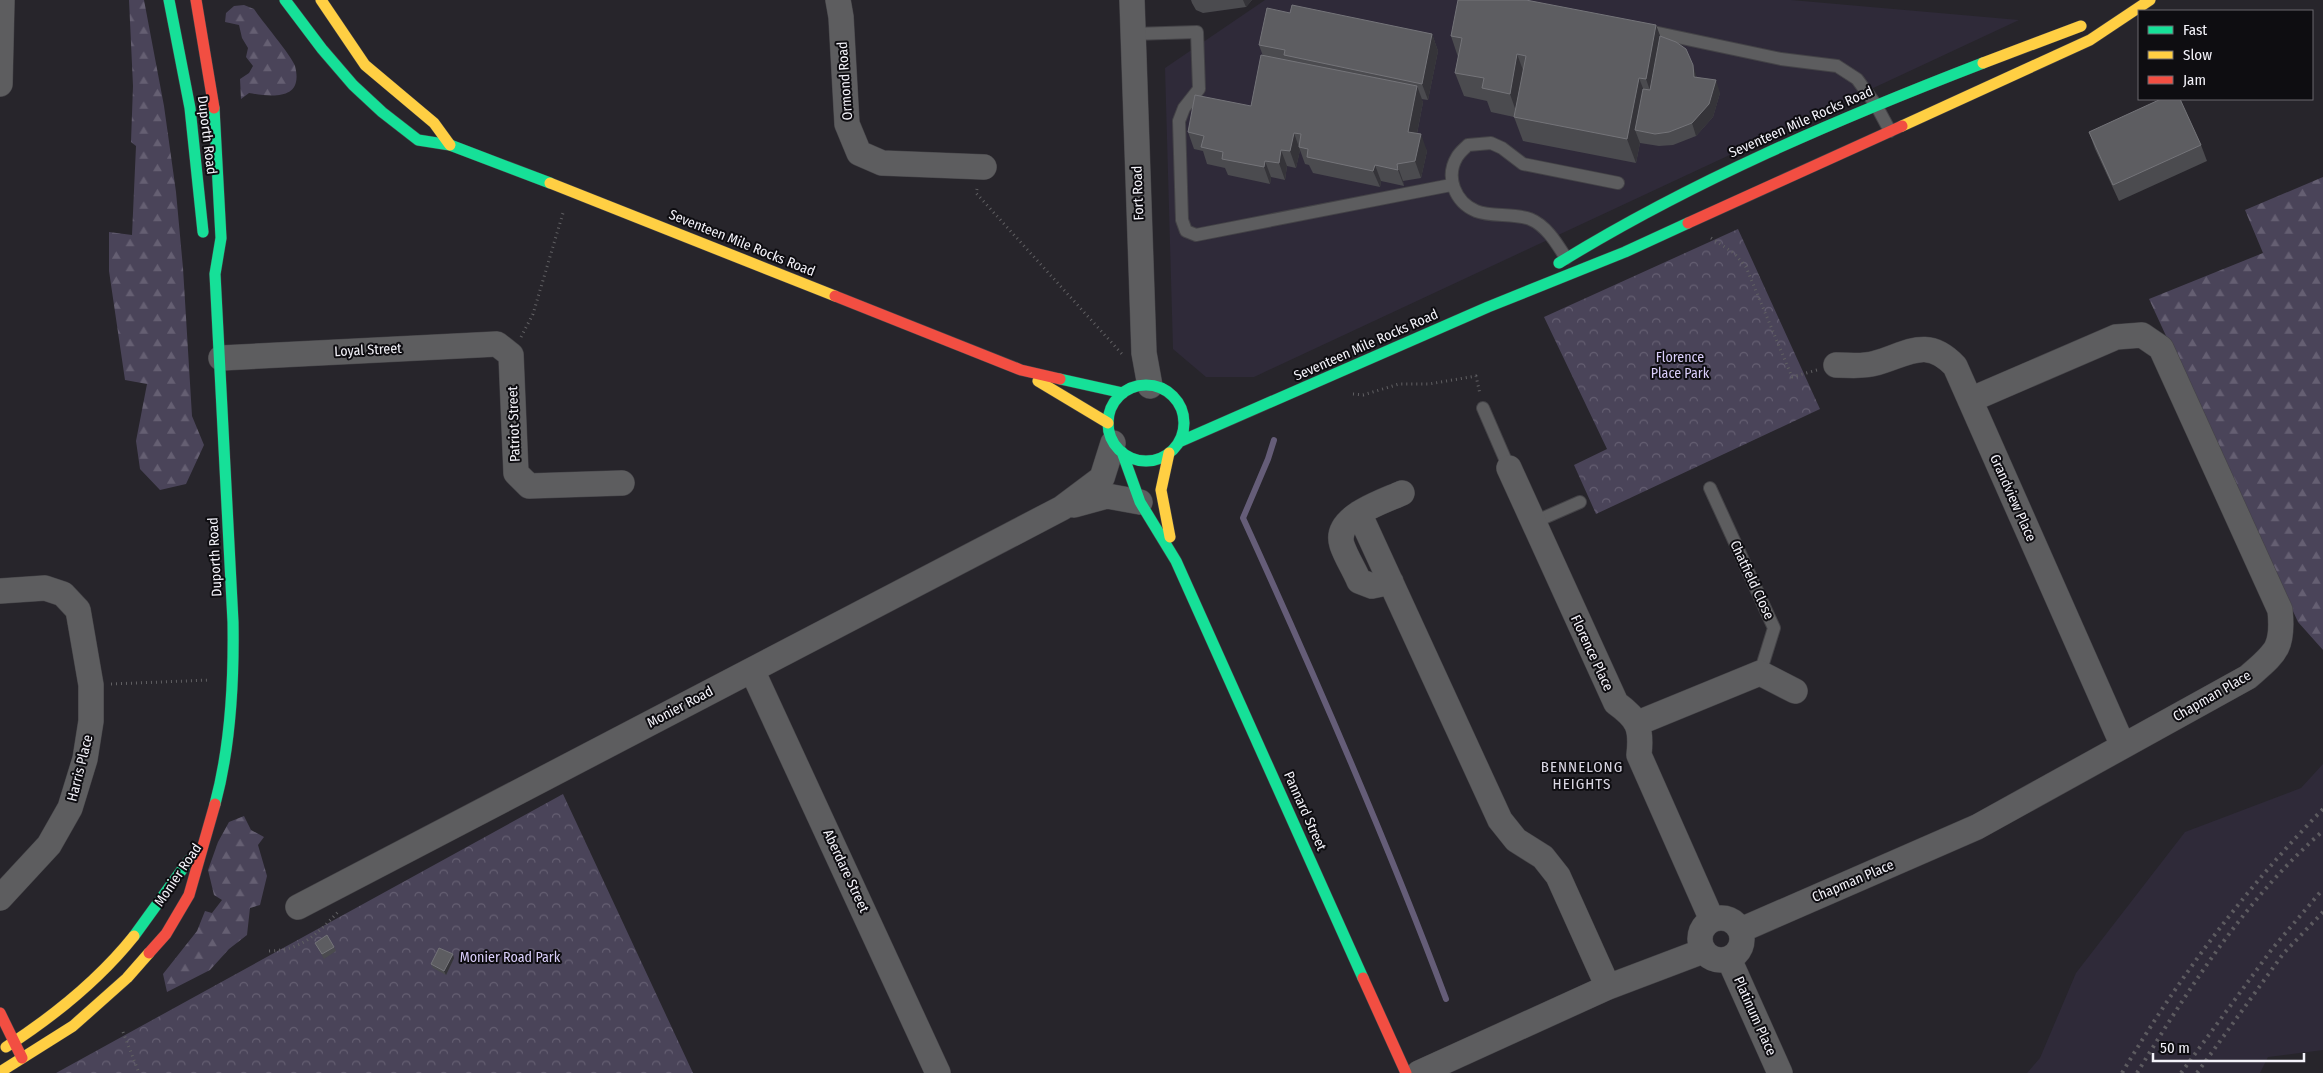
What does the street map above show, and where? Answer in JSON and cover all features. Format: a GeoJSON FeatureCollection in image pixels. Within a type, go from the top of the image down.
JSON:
{"type":"FeatureCollection","features":[{"type":"Feature","properties":{"kind":"main road","name":"Duporth Road"},"geometry":{"type":"LineString","coordinates":[[169,0],[190,108],[203,237],[215,274]]}},
{"type":"Feature","properties":{"kind":"main road","name":"Duporth Road"},"geometry":{"type":"LineString","coordinates":[[196,0],[214,106],[221,238],[215,274],[221,358],[234,679],[228,743],[220,785],[205,835]]}},
{"type":"Feature","properties":{"kind":"main road"},"geometry":{"type":"LineString","coordinates":[[199,24],[209,0]]}},
{"type":"Feature","properties":{"kind":"main road"},"geometry":{"type":"LineString","coordinates":[[320,0],[365,65],[434,123],[450,145]]}},
{"type":"Feature","properties":{"kind":"main road","name":"Seventeen Mile Rocks Road"},"geometry":{"type":"LineString","coordinates":[[284,1],[353,85],[382,112],[418,140],[450,145],[570,190],[1021,370],[1123,393]]}},
{"type":"Feature","properties":{"kind":"main road","name":"Seventeen Mile Rocks Road"},"geometry":{"type":"LineString","coordinates":[[1488,307],[1566,258],[1703,182],[1876,105],[1994,57],[2147,2]]}},
{"type":"Feature","properties":{"kind":"main road","name":"Seventeen Mile Rocks Road"},"geometry":{"type":"LineString","coordinates":[[1179,442],[1256,410],[1488,307],[1625,252],[2090,40],[2147,2]]}},
{"type":"Feature","properties":{"kind":"main road","name":"Seventeen Mile Rocks Road"},"geometry":{"type":"LineString","coordinates":[[1021,370],[1114,439]]}},
{"type":"Feature","properties":{"kind":"main road"},"geometry":{"type":"LineString","coordinates":[[1150,386],[1158,388],[1173,397],[1187,413],[1179,442],[1170,453],[1149,461],[1135,459],[1114,439],[1111,409],[1123,393],[1131,388],[1150,386]]}},
{"type":"Feature","properties":{"kind":"main road","name":"Seventeen Mile Rocks Road"},"geometry":{"type":"LineString","coordinates":[[1219,412],[1256,410]]}},
{"type":"Feature","properties":{"kind":"main road","name":"Pannard Street"},"geometry":{"type":"LineString","coordinates":[[1114,439],[1140,502],[1176,561],[1406,1073]]}},
{"type":"Feature","properties":{"kind":"main road","name":"Pannard Street"},"geometry":{"type":"LineString","coordinates":[[1170,453],[1162,490],[1167,526],[1176,561]]}},
{"type":"Feature","properties":{"kind":"main road","name":"Monier Road"},"geometry":{"type":"LineString","coordinates":[[0,1050],[74,999],[113,962],[146,923],[205,835]]}},
{"type":"Feature","properties":{"kind":"main road","name":"Monier Road"},"geometry":{"type":"LineString","coordinates":[[0,1072],[73,1026],[127,978],[166,934],[188,896],[205,835]]}},
{"type":"Feature","properties":{"kind":"main road"},"geometry":{"type":"LineString","coordinates":[[0,1013],[22,1058]]}},
{"type":"Feature","properties":{"kind":"street"},"geometry":{"type":"LineString","coordinates":[[0,84],[2,0]]}},
{"type":"Feature","properties":{"kind":"street","name":"Ormond Road"},"geometry":{"type":"LineString","coordinates":[[838,0],[842,17],[847,124],[859,154],[882,163],[984,167]]}},
{"type":"Feature","properties":{"kind":"street","name":"Fort Road"},"geometry":{"type":"LineString","coordinates":[[1132,0],[1144,353],[1150,386]]}},
{"type":"Feature","properties":{"kind":"street","name":"Chapman Place"},"geometry":{"type":"LineString","coordinates":[[1740,930],[1977,827],[2248,677],[2276,652],[2282,628],[2280,610],[2161,348],[2142,334],[2116,337],[1970,400]]}},
{"type":"Feature","properties":{"kind":"street","name":"Loyal Street"},"geometry":{"type":"LineString","coordinates":[[221,358],[497,344],[512,355]]}},
{"type":"Feature","properties":{"kind":"street","name":"Grandview Place"},"geometry":{"type":"LineString","coordinates":[[1836,365],[1873,364],[1925,348],[1938,351],[1954,366],[2123,746]]}},
{"type":"Feature","properties":{"kind":"street","name":"Patriot Street"},"geometry":{"type":"LineString","coordinates":[[512,355],[516,474],[529,486],[622,483]]}},
{"type":"Feature","properties":{"kind":"street","name":"Monier Road"},"geometry":{"type":"LineString","coordinates":[[298,906],[1062,508],[1102,478],[1114,439]]}},
{"type":"Feature","properties":{"kind":"street","name":"Florence Place"},"geometry":{"type":"LineString","coordinates":[[1509,468],[1616,703],[1638,723]]}},
{"type":"Feature","properties":{"kind":"street"},"geometry":{"type":"LineString","coordinates":[[1402,493],[1359,513],[1500,820],[1516,840],[1543,857],[1558,876],[1608,987]]}},
{"type":"Feature","properties":{"kind":"street","name":"Monier Road"},"geometry":{"type":"LineString","coordinates":[[1062,508],[1108,496],[1140,502]]}},
{"type":"Feature","properties":{"kind":"street","name":"Harris Place"},"geometry":{"type":"LineString","coordinates":[[0,591],[46,588],[63,594],[78,610],[91,685],[90,721],[85,759],[70,808],[49,845],[0,898]]}},
{"type":"Feature","properties":{"kind":"street","name":"Aberdare Street"},"geometry":{"type":"LineString","coordinates":[[752,670],[938,1073]]}},
{"type":"Feature","properties":{"kind":"street"},"geometry":{"type":"LineString","coordinates":[[1712,920],[1639,755],[1641,740],[1638,723],[1760,673],[1795,691]]}},
{"type":"Feature","properties":{"kind":"street"},"geometry":{"type":"LineString","coordinates":[[1725,918],[1737,924],[1740,930],[1741,947],[1730,959],[1718,960],[1703,951],[1700,937],[1702,930],[1712,920],[1725,918]]}},
{"type":"Feature","properties":{"kind":"street"},"geometry":{"type":"LineString","coordinates":[[1419,1073],[1608,987],[1703,951]]}},
{"type":"Feature","properties":{"kind":"street","name":"Platinum Place"},"geometry":{"type":"LineString","coordinates":[[1730,959],[1780,1073]]}},
{"type":"Feature","properties":{"kind":"lane"},"geometry":{"type":"LineString","coordinates":[[1631,27],[1781,59],[1837,66],[1857,78],[1876,105],[1890,131]]}},
{"type":"Feature","properties":{"kind":"lane"},"geometry":{"type":"LineString","coordinates":[[1133,34],[1198,32],[1200,89],[1184,108],[1179,121],[1182,220],[1186,231],[1196,235],[1452,185]]}},
{"type":"Feature","properties":{"kind":"lane"},"geometry":{"type":"LineString","coordinates":[[1566,258],[1551,234],[1532,220],[1513,215],[1477,211],[1460,199],[1452,185],[1452,172],[1457,157],[1468,145],[1480,142],[1491,143],[1502,148],[1524,164],[1618,183]]}},
{"type":"Feature","properties":{"kind":"lane","name":"Florence Place"},"geometry":{"type":"LineString","coordinates":[[1483,408],[1509,468]]}},
{"type":"Feature","properties":{"kind":"lane","name":"Chatfield Close"},"geometry":{"type":"LineString","coordinates":[[1710,488],[1774,628],[1760,673]]}},
{"type":"Feature","properties":{"kind":"lane"},"geometry":{"type":"LineString","coordinates":[[1532,522],[1580,502]]}},
{"type":"Feature","properties":{"kind":"path"},"geometry":{"type":"LineString","coordinates":[[984,167],[976,193],[1124,356]]}},
{"type":"Feature","properties":{"kind":"path"},"geometry":{"type":"LineString","coordinates":[[512,355],[533,314],[570,190]]}},
{"type":"Feature","properties":{"kind":"path"},"geometry":{"type":"LineString","coordinates":[[1706,235],[1734,253],[1746,267],[1792,377],[1836,365]]}},
{"type":"Feature","properties":{"kind":"path"},"geometry":{"type":"LineString","coordinates":[[1345,392],[1363,395],[1399,384],[1429,384],[1476,376],[1483,408]]}},
{"type":"Feature","properties":{"kind":"path"},"geometry":{"type":"LineString","coordinates":[[91,685],[210,680]]}},
{"type":"Feature","properties":{"kind":"path"},"geometry":{"type":"LineString","coordinates":[[269,951],[288,950],[317,934],[350,900],[351,879]]}},
{"type":"Feature","properties":{"kind":"path"},"geometry":{"type":"LineString","coordinates":[[123,1032],[139,1073]]}},
{"type":"Feature","properties":{"kind":"shaded area"},"geometry":{"type":"Polygon","coordinates":[[[1265,0],[1791,0],[2019,20],[1254,377],[1206,377],[1173,349],[1165,68],[1265,0]]]}},
{"type":"Feature","properties":{"kind":"shaded area"},"geometry":{"type":"Polygon","coordinates":[[[2323,764],[2323,1050],[2268,1057],[2260,1073],[2027,1073],[2040,1058],[2076,973],[2185,832],[2301,788],[2323,764]]]}},
{"type":"Feature","properties":{"kind":"green space"},"geometry":{"type":"Polygon","coordinates":[[[129,0],[144,0],[164,106],[176,192],[183,268],[192,416],[204,445],[186,484],[160,490],[140,469],[136,441],[147,384],[125,380],[109,271],[109,232],[132,235],[136,146],[131,142],[133,86],[129,0]]]}},
{"type":"Feature","properties":{"kind":"green space"},"geometry":{"type":"Polygon","coordinates":[[[244,5],[254,9],[293,61],[297,77],[295,86],[284,94],[249,93],[241,99],[240,79],[249,73],[253,66],[246,57],[248,48],[242,38],[239,25],[225,22],[226,13],[234,6],[244,5]]]}},
{"type":"Feature","properties":{"kind":"green space"},"geometry":{"type":"Polygon","coordinates":[[[2323,177],[2323,650],[2298,622],[2149,299],[2263,253],[2245,210],[2323,177]]]}},
{"type":"Feature","properties":{"kind":"green space","name":"Florence Place Park"},"geometry":{"type":"Polygon","coordinates":[[[1738,229],[1820,409],[1596,514],[1574,465],[1607,449],[1544,317],[1738,229]]]}},
{"type":"Feature","properties":{"kind":"green space","name":"Monier Road Park"},"geometry":{"type":"Polygon","coordinates":[[[563,794],[693,1073],[56,1073],[563,794]]]}},
{"type":"Feature","properties":{"kind":"green space"},"geometry":{"type":"Polygon","coordinates":[[[244,816],[251,830],[264,837],[258,845],[267,876],[260,905],[250,908],[247,935],[229,949],[210,970],[167,992],[163,974],[197,931],[205,911],[212,913],[222,900],[214,895],[208,870],[218,842],[229,822],[244,816]]]}},
{"type":"Feature","properties":{"kind":"building"},"geometry":{"type":"Polygon","coordinates":[[[1458,0],[1526,0],[1656,25],[1646,79],[1639,78],[1627,139],[1514,117],[1526,56],[1517,54],[1510,94],[1482,88],[1484,78],[1455,73],[1462,38],[1451,36],[1458,0]]]}},
{"type":"Feature","properties":{"kind":"building"},"geometry":{"type":"Polygon","coordinates":[[[1292,5],[1432,34],[1422,84],[1284,55],[1285,50],[1259,45],[1267,8],[1290,13],[1292,5]]]}},
{"type":"Feature","properties":{"kind":"building"},"geometry":{"type":"Polygon","coordinates":[[[1660,36],[1676,42],[1686,49],[1693,65],[1694,77],[1716,80],[1709,104],[1692,123],[1669,132],[1655,134],[1635,130],[1643,89],[1650,90],[1660,36]]]}},
{"type":"Feature","properties":{"kind":"building"},"geometry":{"type":"Polygon","coordinates":[[[1261,55],[1417,86],[1408,132],[1421,134],[1415,161],[1397,164],[1398,170],[1375,165],[1373,171],[1307,157],[1308,149],[1299,147],[1301,134],[1294,133],[1290,151],[1281,150],[1279,163],[1265,161],[1264,167],[1222,159],[1223,152],[1201,147],[1204,136],[1188,132],[1195,95],[1251,106],[1261,55]]]}},
{"type":"Feature","properties":{"kind":"building"},"geometry":{"type":"Polygon","coordinates":[[[2159,100],[2180,100],[2201,145],[2113,185],[2089,132],[2159,100]]]}},
{"type":"Feature","properties":{"kind":"building"},"geometry":{"type":"Polygon","coordinates":[[[327,935],[334,947],[322,954],[315,943],[327,935]]]}},
{"type":"Feature","properties":{"kind":"building"},"geometry":{"type":"Polygon","coordinates":[[[439,948],[453,954],[444,971],[431,964],[439,948]]]}},
{"type":"Feature","properties":{"kind":"waterway"},"geometry":{"type":"LineString","coordinates":[[1274,440],[1243,518],[1349,757],[1399,877],[1446,999]]}},
{"type":"Feature","properties":{"kind":"railway"},"geometry":{"type":"LineString","coordinates":[[2122,1073],[2166,1002],[2240,902],[2294,839],[2323,809]]}},
{"type":"Feature","properties":{"kind":"railway"},"geometry":{"type":"LineString","coordinates":[[2137,1073],[2199,976],[2244,914],[2295,857],[2323,831]]}},
{"type":"Feature","properties":{"kind":"railway"},"geometry":{"type":"LineString","coordinates":[[2181,1073],[2272,949],[2323,889]]}},
{"type":"Feature","properties":{"kind":"railway"},"geometry":{"type":"LineString","coordinates":[[2197,1073],[2283,954],[2323,912]]}},
{"type":"Feature","properties":{"kind":"traffic: fast"},"geometry":{"type":"LineString","coordinates":[[169,0],[190,108],[203,232]]}},
{"type":"Feature","properties":{"kind":"traffic: fast"},"geometry":{"type":"LineString","coordinates":[[285,0],[322,49],[353,85],[382,112],[418,140],[450,145],[550,183]]}},
{"type":"Feature","properties":{"kind":"traffic: fast"},"geometry":{"type":"LineString","coordinates":[[1559,263],[1609,233],[1713,178],[1820,129],[1983,63]]}},
{"type":"Feature","properties":{"kind":"traffic: fast"},"geometry":{"type":"LineString","coordinates":[[214,108],[221,238],[215,274],[233,622],[232,691],[228,737],[215,804]]}},
{"type":"Feature","properties":{"kind":"traffic: fast"},"geometry":{"type":"LineString","coordinates":[[1179,442],[1488,307],[1625,252],[1688,223]]}},
{"type":"Feature","properties":{"kind":"traffic: fast"},"geometry":{"type":"LineString","coordinates":[[1060,379],[1123,393]]}},
{"type":"Feature","properties":{"kind":"traffic: fast"},"geometry":{"type":"LineString","coordinates":[[1146,385],[1160,388],[1173,396],[1181,409],[1184,423],[1181,437],[1173,450],[1160,458],[1146,461],[1132,458],[1119,450],[1111,437],[1108,423],[1111,409],[1119,396],[1132,388],[1146,385]]}},
{"type":"Feature","properties":{"kind":"traffic: fast"},"geometry":{"type":"LineString","coordinates":[[1122,452],[1140,502],[1176,561],[1363,978]]}},
{"type":"Feature","properties":{"kind":"traffic: fast"},"geometry":{"type":"LineString","coordinates":[[134,936],[189,860]]}},
{"type":"Feature","properties":{"kind":"traffic: slow"},"geometry":{"type":"LineString","coordinates":[[321,0],[365,65],[434,123],[450,145]]}},
{"type":"Feature","properties":{"kind":"traffic: slow"},"geometry":{"type":"LineString","coordinates":[[1902,126],[2090,40],[2150,0]]}},
{"type":"Feature","properties":{"kind":"traffic: slow"},"geometry":{"type":"LineString","coordinates":[[1983,63],[2081,26]]}},
{"type":"Feature","properties":{"kind":"traffic: slow"},"geometry":{"type":"LineString","coordinates":[[550,183],[835,296]]}},
{"type":"Feature","properties":{"kind":"traffic: slow"},"geometry":{"type":"LineString","coordinates":[[1038,381],[1108,423]]}},
{"type":"Feature","properties":{"kind":"traffic: slow"},"geometry":{"type":"LineString","coordinates":[[1169,453],[1161,490],[1170,537]]}},
{"type":"Feature","properties":{"kind":"traffic: slow"},"geometry":{"type":"LineString","coordinates":[[6,1047],[74,997],[106,968],[134,936]]}},
{"type":"Feature","properties":{"kind":"traffic: slow"},"geometry":{"type":"LineString","coordinates":[[0,1072],[73,1026],[127,978],[149,953]]}},
{"type":"Feature","properties":{"kind":"traffic: jam"},"geometry":{"type":"LineString","coordinates":[[196,0],[214,108]]}},
{"type":"Feature","properties":{"kind":"traffic: jam"},"geometry":{"type":"LineString","coordinates":[[1688,223],[1902,126]]}},
{"type":"Feature","properties":{"kind":"traffic: jam"},"geometry":{"type":"LineString","coordinates":[[835,296],[1021,370],[1060,379]]}},
{"type":"Feature","properties":{"kind":"traffic: jam"},"geometry":{"type":"LineString","coordinates":[[149,953],[166,934],[189,895],[215,804]]}},
{"type":"Feature","properties":{"kind":"traffic: jam"},"geometry":{"type":"LineString","coordinates":[[1363,978],[1406,1073]]}},
{"type":"Feature","properties":{"kind":"traffic: jam"},"geometry":{"type":"LineString","coordinates":[[0,1013],[22,1058]]}},
{"type":"Feature","properties":{"kind":"district","name":"BENNELONG HEIGHTS"},"geometry":{"type":"Point","coordinates":[1582,776]}}]}
